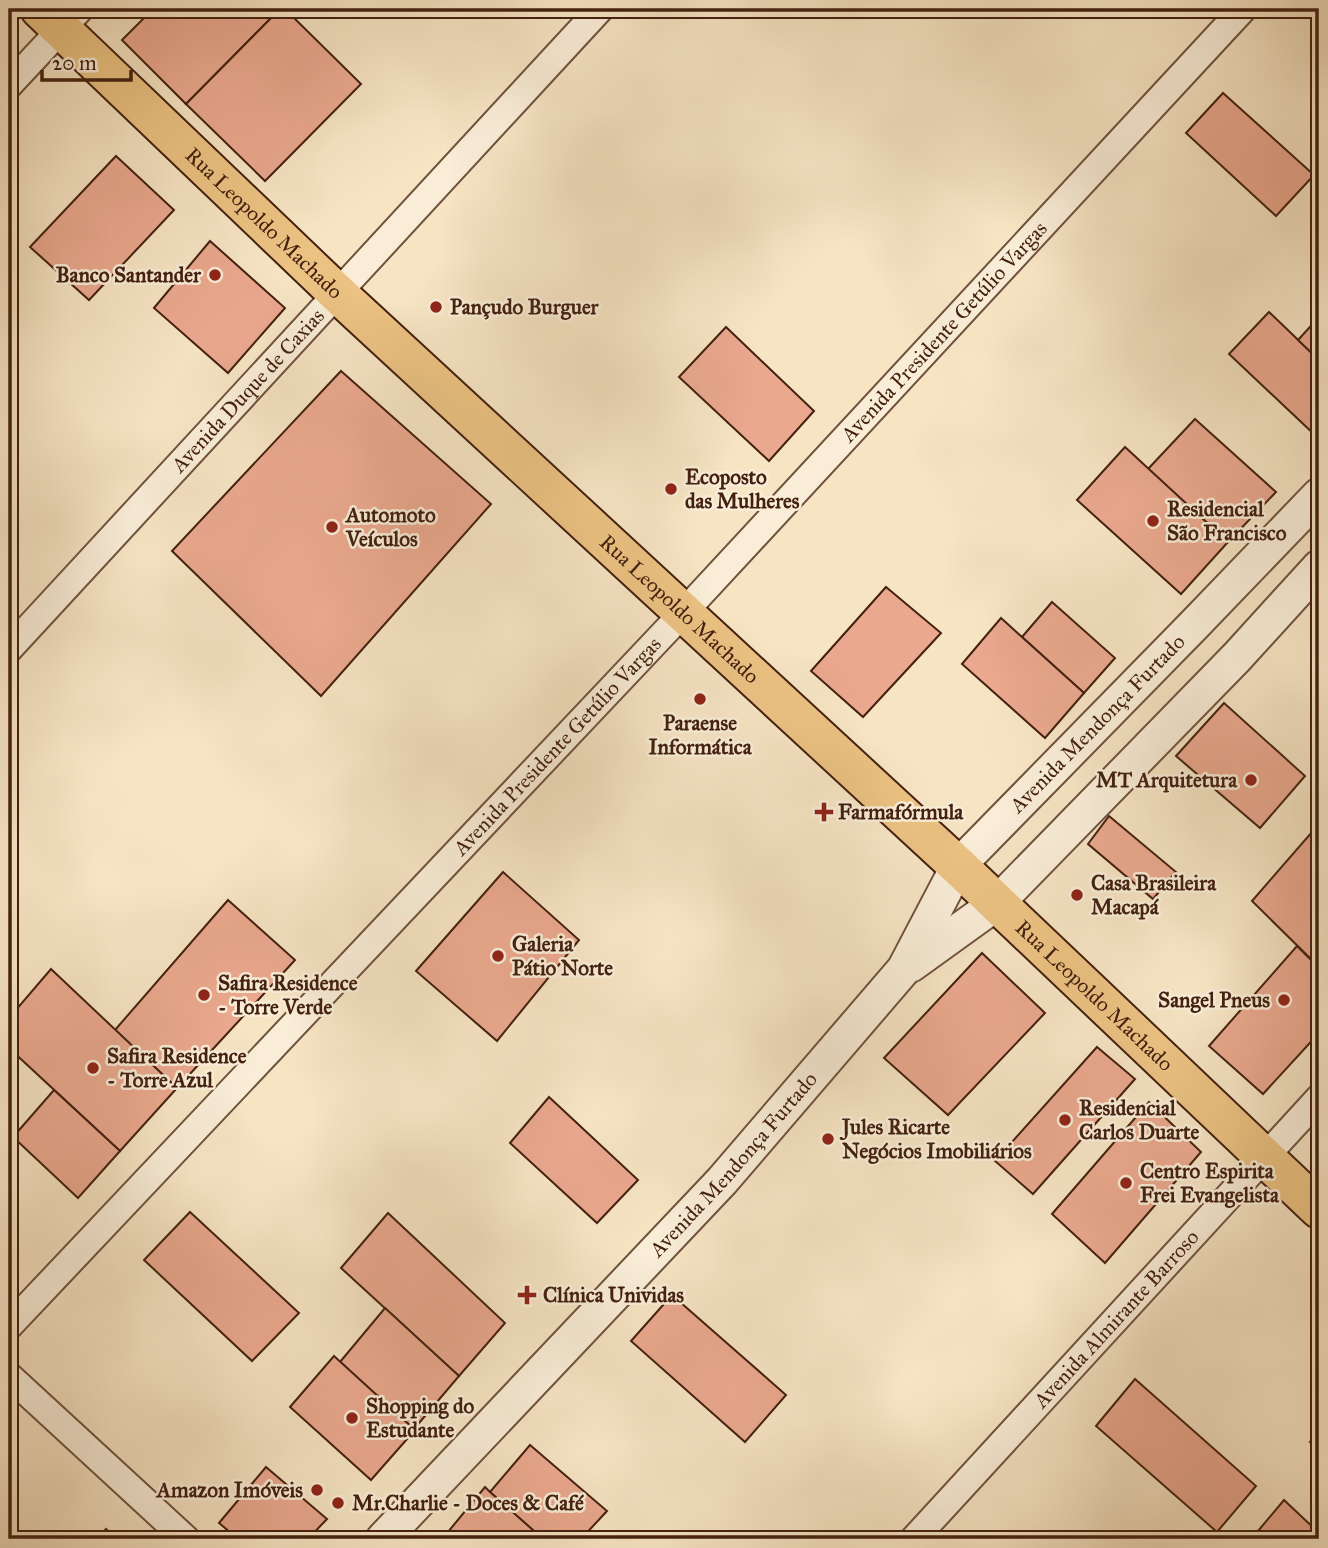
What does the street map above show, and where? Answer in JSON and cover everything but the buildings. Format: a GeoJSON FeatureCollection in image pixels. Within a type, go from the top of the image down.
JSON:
{"type":"FeatureCollection","features":[{"type":"Feature","properties":{"kind":"main road","name":"Rua Leopoldo Machado"},"geometry":{"type":"LineString","coordinates":[[60,15],[337,293],[958,866],[1319,1209]]}},
{"type":"Feature","properties":{"kind":"street","name":"Avenida Duque de Caxias"},"geometry":{"type":"LineString","coordinates":[[9,649],[600,9]]}},
{"type":"Feature","properties":{"kind":"street","name":"Avenida Presidente Getúlio Vargas"},"geometry":{"type":"LineString","coordinates":[[9,1326],[684,612],[1243,9]]}},
{"type":"Feature","properties":{"kind":"street"},"geometry":{"type":"LineString","coordinates":[[9,85],[60,15]]}},
{"type":"Feature","properties":{"kind":"street","name":"Avenida Mendonça Furtado"},"geometry":{"type":"LineString","coordinates":[[383,1539],[722,1181],[904,969],[958,866],[1319,495]]}},
{"type":"Feature","properties":{"kind":"street","name":"Avenida Mendonça Furtado"},"geometry":{"type":"LineString","coordinates":[[904,969],[997,903],[1237,657],[1319,568]]}},
{"type":"Feature","properties":{"kind":"street"},"geometry":{"type":"LineString","coordinates":[[1194,625],[1237,657]]}},
{"type":"Feature","properties":{"kind":"street","name":"Avenida Almirante Barroso"},"geometry":{"type":"LineString","coordinates":[[914,1539],[1319,1098]]}},
{"type":"Feature","properties":{"kind":"street"},"geometry":{"type":"LineString","coordinates":[[9,1376],[186,1539]]}},
{"type":"Feature","properties":{"kind":"place","name":"Banco Santander"},"geometry":{"type":"Point","coordinates":[215,275]}},
{"type":"Feature","properties":{"kind":"place","name":"Pançudo Burguer"},"geometry":{"type":"Point","coordinates":[436,307]}},
{"type":"Feature","properties":{"kind":"place","name":"Ecoposto das Mulheres"},"geometry":{"type":"Point","coordinates":[671,489]}},
{"type":"Feature","properties":{"kind":"place","name":"Residencial São Francisco"},"geometry":{"type":"Point","coordinates":[1153,521]}},
{"type":"Feature","properties":{"kind":"place","name":"Automoto Veículos"},"geometry":{"type":"Point","coordinates":[332,527]}},
{"type":"Feature","properties":{"kind":"place","name":"Paraense Informática"},"geometry":{"type":"Point","coordinates":[700,699]}},
{"type":"Feature","properties":{"kind":"place","name":"MT Arquitetura"},"geometry":{"type":"Point","coordinates":[1251,780]}},
{"type":"Feature","properties":{"kind":"place","name":"Farmafórmula"},"geometry":{"type":"Point","coordinates":[824,812]}},
{"type":"Feature","properties":{"kind":"place","name":"Casa Brasileira Macapá"},"geometry":{"type":"Point","coordinates":[1077,895]}},
{"type":"Feature","properties":{"kind":"place","name":"Galeria Pátio Norte"},"geometry":{"type":"Point","coordinates":[498,956]}},
{"type":"Feature","properties":{"kind":"place","name":"Safira Residence - Torre Verde"},"geometry":{"type":"Point","coordinates":[204,995]}},
{"type":"Feature","properties":{"kind":"place","name":"Sangel Pneus"},"geometry":{"type":"Point","coordinates":[1284,1000]}},
{"type":"Feature","properties":{"kind":"place","name":"Safira Residence - Torre Azul"},"geometry":{"type":"Point","coordinates":[93,1068]}},
{"type":"Feature","properties":{"kind":"place","name":"Residencial Carlos Duarte"},"geometry":{"type":"Point","coordinates":[1065,1120]}},
{"type":"Feature","properties":{"kind":"place","name":"Jules Ricarte Negócios Imobiliários"},"geometry":{"type":"Point","coordinates":[828,1139]}},
{"type":"Feature","properties":{"kind":"place","name":"Centro Espirita Frei Evangelista"},"geometry":{"type":"Point","coordinates":[1126,1183]}},
{"type":"Feature","properties":{"kind":"place","name":"Clínica Unividas"},"geometry":{"type":"Point","coordinates":[527,1295]}},
{"type":"Feature","properties":{"kind":"place","name":"Shopping do Estudante"},"geometry":{"type":"Point","coordinates":[352,1418]}},
{"type":"Feature","properties":{"kind":"place","name":"Amazon Imóveis"},"geometry":{"type":"Point","coordinates":[317,1490]}},
{"type":"Feature","properties":{"kind":"place","name":"Mr.Charlie - Doces & Café"},"geometry":{"type":"Point","coordinates":[338,1503]}}]}
